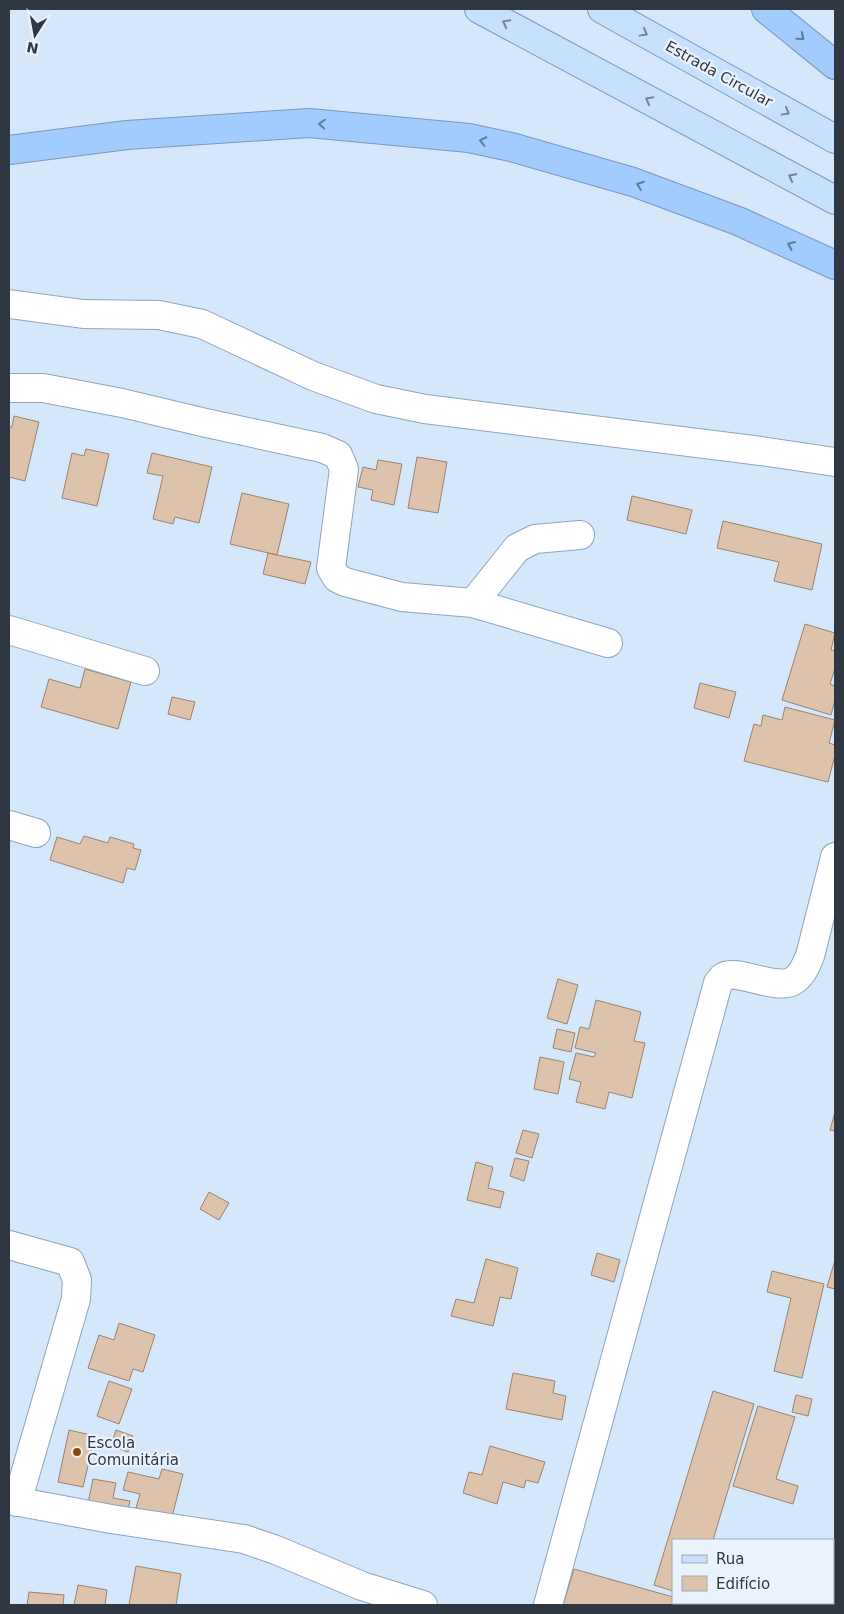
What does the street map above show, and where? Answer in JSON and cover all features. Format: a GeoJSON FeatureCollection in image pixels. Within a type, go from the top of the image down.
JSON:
{"type":"FeatureCollection","features":[{"type":"Feature","properties":{"kind":"highway"},"geometry":{"type":"LineString","coordinates":[[766,9],[835,65]]}},
{"type":"Feature","properties":{"kind":"highway"},"geometry":{"type":"LineString","coordinates":[[9,150],[127,135],[308,123],[469,138],[511,147],[633,182],[738,222],[835,265]]}},
{"type":"Feature","properties":{"kind":"main road"},"geometry":{"type":"LineString","coordinates":[[479,9],[835,200]]}},
{"type":"Feature","properties":{"kind":"main road","name":"Estrada Circular"},"geometry":{"type":"LineString","coordinates":[[602,9],[835,139]]}},
{"type":"Feature","properties":{"kind":"street"},"geometry":{"type":"LineString","coordinates":[[9,304],[83,314],[158,315],[202,324],[313,376],[376,399],[425,409],[762,451],[835,462]]}},
{"type":"Feature","properties":{"kind":"street"},"geometry":{"type":"LineString","coordinates":[[9,388],[43,388],[122,403],[322,448],[338,455],[344,469],[331,568],[337,578],[345,582],[402,597],[473,603],[608,643]]}},
{"type":"Feature","properties":{"kind":"street"},"geometry":{"type":"LineString","coordinates":[[473,603],[517,548],[535,539],[580,535]]}},
{"type":"Feature","properties":{"kind":"street"},"geometry":{"type":"LineString","coordinates":[[9,630],[145,671]]}},
{"type":"Feature","properties":{"kind":"street"},"geometry":{"type":"LineString","coordinates":[[9,825],[36,833]]}},
{"type":"Feature","properties":{"kind":"street"},"geometry":{"type":"LineString","coordinates":[[548,1605],[718,983],[724,977],[732,974],[777,984],[792,982],[803,971],[810,956],[835,857]]}},
{"type":"Feature","properties":{"kind":"street"},"geometry":{"type":"LineString","coordinates":[[9,1245],[70,1262],[77,1280],[76,1299],[13,1501],[111,1519],[244,1539],[276,1550],[362,1586],[423,1605]]}},
{"type":"Feature","properties":{"kind":"building"},"geometry":{"type":"Polygon","coordinates":[[[14,416],[39,422],[25,481],[9,477],[9,427],[12,427],[14,416]]]}},
{"type":"Feature","properties":{"kind":"building"},"geometry":{"type":"Polygon","coordinates":[[[86,449],[109,454],[97,506],[62,498],[72,453],[84,456],[86,449]]]}},
{"type":"Feature","properties":{"kind":"building"},"geometry":{"type":"Polygon","coordinates":[[[152,453],[212,467],[199,523],[175,517],[173,524],[153,519],[163,476],[147,473],[152,453]]]}},
{"type":"Feature","properties":{"kind":"building"},"geometry":{"type":"Polygon","coordinates":[[[417,457],[447,462],[438,513],[408,508],[417,457]]]}},
{"type":"Feature","properties":{"kind":"building"},"geometry":{"type":"Polygon","coordinates":[[[378,460],[402,464],[394,505],[371,500],[373,490],[358,487],[363,467],[376,470],[378,460]]]}},
{"type":"Feature","properties":{"kind":"building"},"geometry":{"type":"Polygon","coordinates":[[[242,493],[289,504],[277,555],[230,544],[242,493]]]}},
{"type":"Feature","properties":{"kind":"building"},"geometry":{"type":"Polygon","coordinates":[[[632,496],[692,510],[686,534],[627,520],[632,496]]]}},
{"type":"Feature","properties":{"kind":"building"},"geometry":{"type":"Polygon","coordinates":[[[723,521],[822,544],[812,590],[774,581],[779,562],[717,548],[723,521]]]}},
{"type":"Feature","properties":{"kind":"building"},"geometry":{"type":"Polygon","coordinates":[[[268,553],[311,562],[305,584],[263,574],[268,553]]]}},
{"type":"Feature","properties":{"kind":"building"},"geometry":{"type":"Polygon","coordinates":[[[805,624],[835,633],[831,650],[835,651],[835,668],[830,684],[835,686],[835,700],[831,715],[782,700],[805,624]]]}},
{"type":"Feature","properties":{"kind":"building"},"geometry":{"type":"Polygon","coordinates":[[[85,669],[131,682],[118,729],[41,707],[49,679],[80,688],[85,669]]]}},
{"type":"Feature","properties":{"kind":"building"},"geometry":{"type":"Polygon","coordinates":[[[700,683],[736,692],[729,718],[694,708],[700,683]]]}},
{"type":"Feature","properties":{"kind":"building"},"geometry":{"type":"Polygon","coordinates":[[[172,697],[195,702],[190,720],[168,714],[172,697]]]}},
{"type":"Feature","properties":{"kind":"building"},"geometry":{"type":"Polygon","coordinates":[[[785,707],[835,720],[829,743],[835,745],[835,755],[828,782],[744,761],[754,724],[761,726],[763,715],[782,720],[785,707]]]}},
{"type":"Feature","properties":{"kind":"building"},"geometry":{"type":"Polygon","coordinates":[[[84,836],[108,843],[110,837],[134,844],[133,848],[141,850],[135,870],[127,868],[123,883],[50,860],[57,837],[80,844],[84,836]]]}},
{"type":"Feature","properties":{"kind":"building"},"geometry":{"type":"Polygon","coordinates":[[[558,979],[578,985],[567,1024],[547,1018],[558,979]]]}},
{"type":"Feature","properties":{"kind":"building"},"geometry":{"type":"Polygon","coordinates":[[[596,1000],[641,1012],[634,1041],[645,1043],[632,1098],[609,1092],[605,1109],[576,1102],[581,1082],[569,1079],[576,1053],[594,1057],[596,1053],[575,1048],[580,1027],[589,1029],[596,1000]]]}},
{"type":"Feature","properties":{"kind":"building"},"geometry":{"type":"Polygon","coordinates":[[[557,1029],[575,1033],[571,1052],[553,1048],[557,1029]]]}},
{"type":"Feature","properties":{"kind":"building"},"geometry":{"type":"Polygon","coordinates":[[[540,1057],[564,1062],[558,1094],[534,1089],[540,1057]]]}},
{"type":"Feature","properties":{"kind":"building"},"geometry":{"type":"Polygon","coordinates":[[[835,1112],[835,1131],[830,1130],[835,1112]]]}},
{"type":"Feature","properties":{"kind":"building"},"geometry":{"type":"Polygon","coordinates":[[[523,1130],[539,1134],[532,1158],[516,1153],[523,1130]]]}},
{"type":"Feature","properties":{"kind":"building"},"geometry":{"type":"Polygon","coordinates":[[[515,1158],[529,1161],[524,1181],[510,1176],[515,1158]]]}},
{"type":"Feature","properties":{"kind":"building"},"geometry":{"type":"Polygon","coordinates":[[[476,1162],[493,1167],[488,1188],[504,1192],[500,1208],[467,1200],[476,1162]]]}},
{"type":"Feature","properties":{"kind":"building"},"geometry":{"type":"Polygon","coordinates":[[[209,1192],[229,1203],[219,1220],[200,1209],[209,1192]]]}},
{"type":"Feature","properties":{"kind":"building"},"geometry":{"type":"Polygon","coordinates":[[[597,1253],[620,1260],[614,1282],[591,1275],[597,1253]]]}},
{"type":"Feature","properties":{"kind":"building"},"geometry":{"type":"Polygon","coordinates":[[[486,1259],[518,1268],[511,1299],[500,1297],[493,1326],[451,1316],[456,1299],[474,1303],[486,1259]]]}},
{"type":"Feature","properties":{"kind":"building"},"geometry":{"type":"Polygon","coordinates":[[[835,1260],[835,1289],[827,1287],[835,1260]]]}},
{"type":"Feature","properties":{"kind":"building"},"geometry":{"type":"Polygon","coordinates":[[[772,1271],[824,1284],[802,1378],[774,1371],[791,1298],[767,1292],[772,1271]]]}},
{"type":"Feature","properties":{"kind":"building"},"geometry":{"type":"Polygon","coordinates":[[[119,1323],[155,1335],[143,1372],[133,1369],[129,1381],[88,1368],[99,1335],[114,1340],[119,1323]]]}},
{"type":"Feature","properties":{"kind":"building"},"geometry":{"type":"Polygon","coordinates":[[[513,1373],[555,1381],[553,1393],[566,1396],[562,1420],[506,1409],[513,1373]]]}},
{"type":"Feature","properties":{"kind":"building"},"geometry":{"type":"Polygon","coordinates":[[[109,1381],[132,1389],[119,1424],[97,1416],[109,1381]]]}},
{"type":"Feature","properties":{"kind":"building"},"geometry":{"type":"Polygon","coordinates":[[[713,1391],[754,1404],[713,1539],[672,1539],[672,1591],[654,1585],[713,1391]]]}},
{"type":"Feature","properties":{"kind":"building"},"geometry":{"type":"Polygon","coordinates":[[[796,1395],[812,1399],[808,1416],[792,1412],[796,1395]]]}},
{"type":"Feature","properties":{"kind":"building"},"geometry":{"type":"Polygon","coordinates":[[[758,1406],[795,1417],[776,1479],[798,1486],[793,1504],[733,1486],[758,1406]]]}},
{"type":"Feature","properties":{"kind":"building"},"geometry":{"type":"Polygon","coordinates":[[[69,1430],[95,1436],[83,1487],[58,1482],[69,1430]]]}},
{"type":"Feature","properties":{"kind":"building"},"geometry":{"type":"Polygon","coordinates":[[[116,1430],[133,1436],[128,1452],[111,1446],[116,1430]]]}},
{"type":"Feature","properties":{"kind":"building"},"geometry":{"type":"Polygon","coordinates":[[[490,1446],[545,1462],[538,1483],[526,1480],[524,1488],[503,1482],[497,1504],[463,1493],[469,1472],[482,1475],[490,1446]]]}},
{"type":"Feature","properties":{"kind":"building"},"geometry":{"type":"Polygon","coordinates":[[[162,1469],[183,1474],[172,1517],[136,1508],[140,1494],[123,1490],[128,1472],[159,1479],[162,1469]]]}},
{"type":"Feature","properties":{"kind":"building"},"geometry":{"type":"Polygon","coordinates":[[[93,1479],[116,1483],[113,1498],[130,1501],[127,1516],[87,1508],[93,1479]]]}},
{"type":"Feature","properties":{"kind":"building"},"geometry":{"type":"Polygon","coordinates":[[[136,1566],[181,1574],[176,1605],[129,1605],[136,1566]]]}},
{"type":"Feature","properties":{"kind":"building"},"geometry":{"type":"Polygon","coordinates":[[[574,1569],[672,1597],[672,1604],[692,1604],[691,1605],[563,1605],[574,1569]]]}},
{"type":"Feature","properties":{"kind":"building"},"geometry":{"type":"Polygon","coordinates":[[[78,1585],[107,1590],[105,1605],[74,1605],[78,1585]]]}},
{"type":"Feature","properties":{"kind":"building"},"geometry":{"type":"Polygon","coordinates":[[[29,1592],[64,1595],[63,1605],[27,1605],[29,1592]]]}},
{"type":"Feature","properties":{"kind":"building"},"geometry":{"type":"Polygon","coordinates":[[[740,1604],[821,1604],[821,1605],[740,1604]]]}},
{"type":"Feature","properties":{"kind":"place","name":"Escola Comunitária"},"geometry":{"type":"Point","coordinates":[77,1452]}}]}
